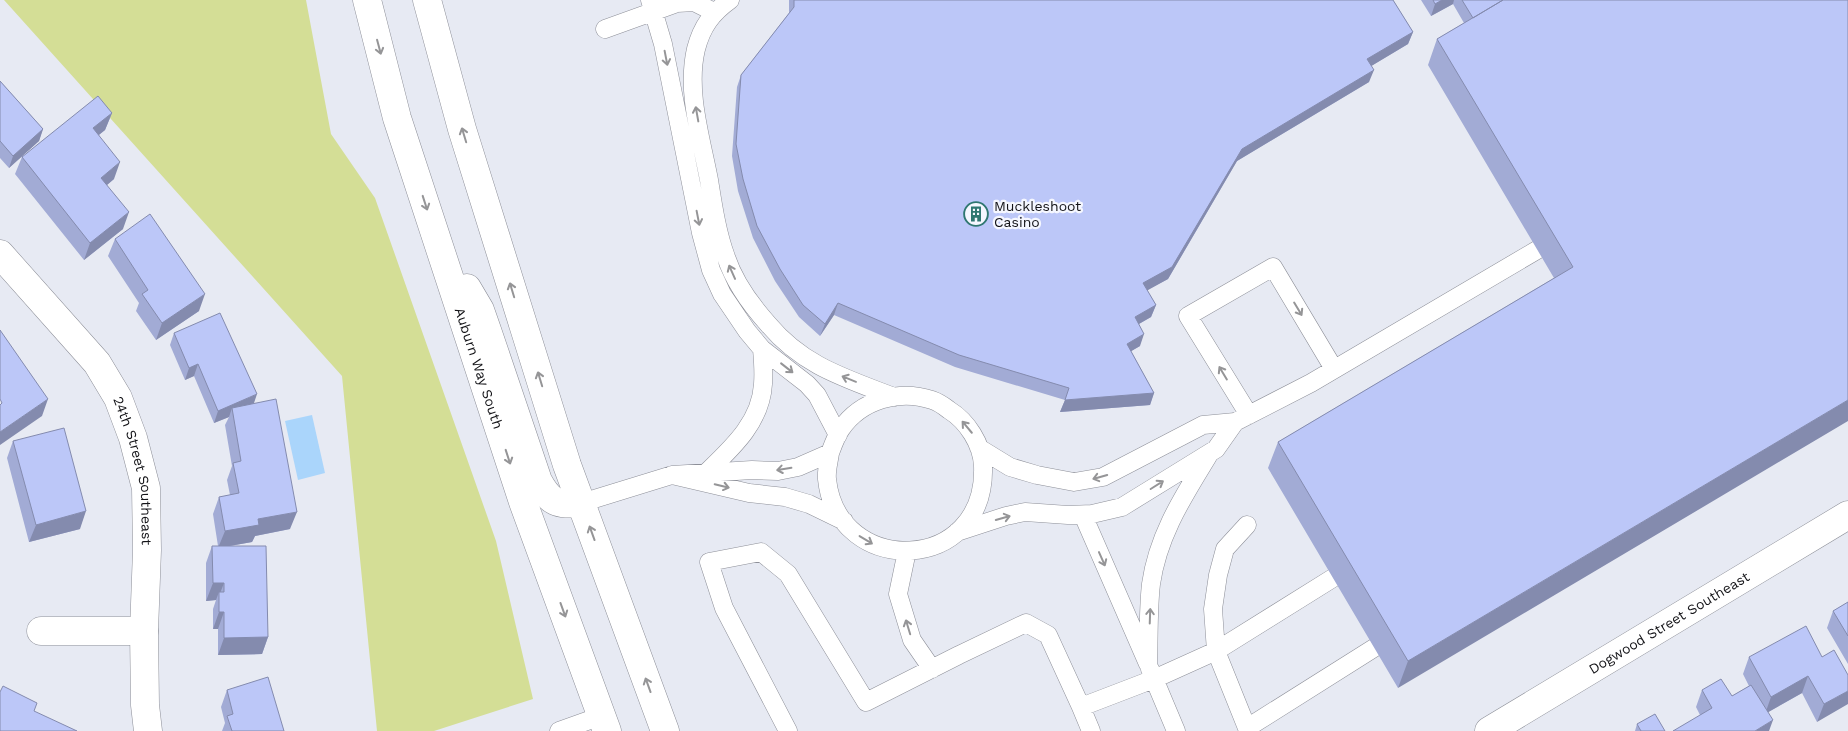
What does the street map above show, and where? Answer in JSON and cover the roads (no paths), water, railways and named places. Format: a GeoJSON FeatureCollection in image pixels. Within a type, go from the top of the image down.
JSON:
{"type":"FeatureCollection","features":[{"type":"Feature","properties":{"kind":"main road","name":"Auburn Way South"},"geometry":{"type":"LineString","coordinates":[[366,0],[397,118],[447,271],[523,502],[604,724]]}},
{"type":"Feature","properties":{"kind":"main road"},"geometry":{"type":"LineString","coordinates":[[427,0],[462,129],[567,465],[665,731]]}},
{"type":"Feature","properties":{"kind":"main road","name":"24th Street Southeast"},"geometry":{"type":"LineString","coordinates":[[0,254],[97,363],[121,406],[133,438],[146,488],[147,550],[144,631],[145,705],[148,731]]}},
{"type":"Feature","properties":{"kind":"main road"},"geometry":{"type":"LineString","coordinates":[[447,271],[459,278],[480,310],[538,481],[545,494],[553,502],[566,504],[581,503]]}},
{"type":"Feature","properties":{"kind":"main road","name":"Dogwood Street Southeast"},"geometry":{"type":"LineString","coordinates":[[1489,731],[1848,514]]}},
{"type":"Feature","properties":{"kind":"main road"},"geometry":{"type":"LineString","coordinates":[[41,631],[144,631]]}},
{"type":"Feature","properties":{"kind":"lane"},"geometry":{"type":"LineString","coordinates":[[730,0],[714,12],[706,25],[696,48],[693,76],[695,105],[725,257],[736,281],[768,324],[794,351],[824,369],[894,397]]}},
{"type":"Feature","properties":{"kind":"lane"},"geometry":{"type":"LineString","coordinates":[[605,29],[652,6],[694,2],[714,12]]}},
{"type":"Feature","properties":{"kind":"lane"},"geometry":{"type":"LineString","coordinates":[[652,6],[663,44],[701,233],[711,270],[722,294],[747,330],[762,349],[807,384],[817,395],[838,435]]}},
{"type":"Feature","properties":{"kind":"lane"},"geometry":{"type":"LineString","coordinates":[[979,448],[1010,467],[1037,475],[1074,482],[1103,478],[1204,424],[1242,418],[1334,369],[1537,250]]}},
{"type":"Feature","properties":{"kind":"lane"},"geometry":{"type":"LineString","coordinates":[[1242,418],[1188,316],[1273,267],[1334,369]]}},
{"type":"Feature","properties":{"kind":"lane"},"geometry":{"type":"LineString","coordinates":[[706,473],[734,446],[749,426],[759,407],[764,385],[762,349]]}},
{"type":"Feature","properties":{"kind":"lane"},"geometry":{"type":"LineString","coordinates":[[908,395],[933,400],[956,414],[973,433],[982,457],[983,483],[976,508],[962,528],[941,544],[916,552],[891,551],[867,542],[847,526],[834,504],[827,479],[830,453],[841,429],[859,410],[882,399],[894,397],[908,395]]}},
{"type":"Feature","properties":{"kind":"lane"},"geometry":{"type":"LineString","coordinates":[[956,532],[1025,512],[1068,515],[1122,507],[1216,449],[1242,418]]}},
{"type":"Feature","properties":{"kind":"lane"},"geometry":{"type":"LineString","coordinates":[[581,503],[672,475],[752,470],[778,471],[798,467],[830,453]]}},
{"type":"Feature","properties":{"kind":"lane"},"geometry":{"type":"LineString","coordinates":[[1151,672],[1151,584],[1158,552],[1172,515],[1210,453]]}},
{"type":"Feature","properties":{"kind":"lane"},"geometry":{"type":"LineString","coordinates":[[672,475],[749,492],[785,497],[809,504],[844,521]]}},
{"type":"Feature","properties":{"kind":"lane"},"geometry":{"type":"LineString","coordinates":[[1083,514],[1176,731]]}},
{"type":"Feature","properties":{"kind":"lane"},"geometry":{"type":"LineString","coordinates":[[1247,525],[1225,549],[1218,575],[1213,609],[1216,650],[1247,728],[1374,648]]}},
{"type":"Feature","properties":{"kind":"lane"},"geometry":{"type":"LineString","coordinates":[[907,551],[898,594],[912,640],[932,669]]}},
{"type":"Feature","properties":{"kind":"lane"},"geometry":{"type":"LineString","coordinates":[[788,731],[724,608],[709,562],[760,552],[788,574],[866,702],[1026,623],[1048,634],[1091,731]]}},
{"type":"Feature","properties":{"kind":"lane"},"geometry":{"type":"LineString","coordinates":[[1081,706],[1151,672],[1216,650],[1332,578]]}},
{"type":"Feature","properties":{"kind":"lane"},"geometry":{"type":"LineString","coordinates":[[559,731],[604,724]]}},
{"type":"Feature","properties":{"kind":"water"},"geometry":{"type":"Polygon","coordinates":[[[312,415],[325,473],[298,480],[285,421],[312,415]]]}},
{"type":"Feature","properties":{"kind":"place","name":"Muckleshoot Casino"},"geometry":{"type":"Point","coordinates":[976,214]}}]}
